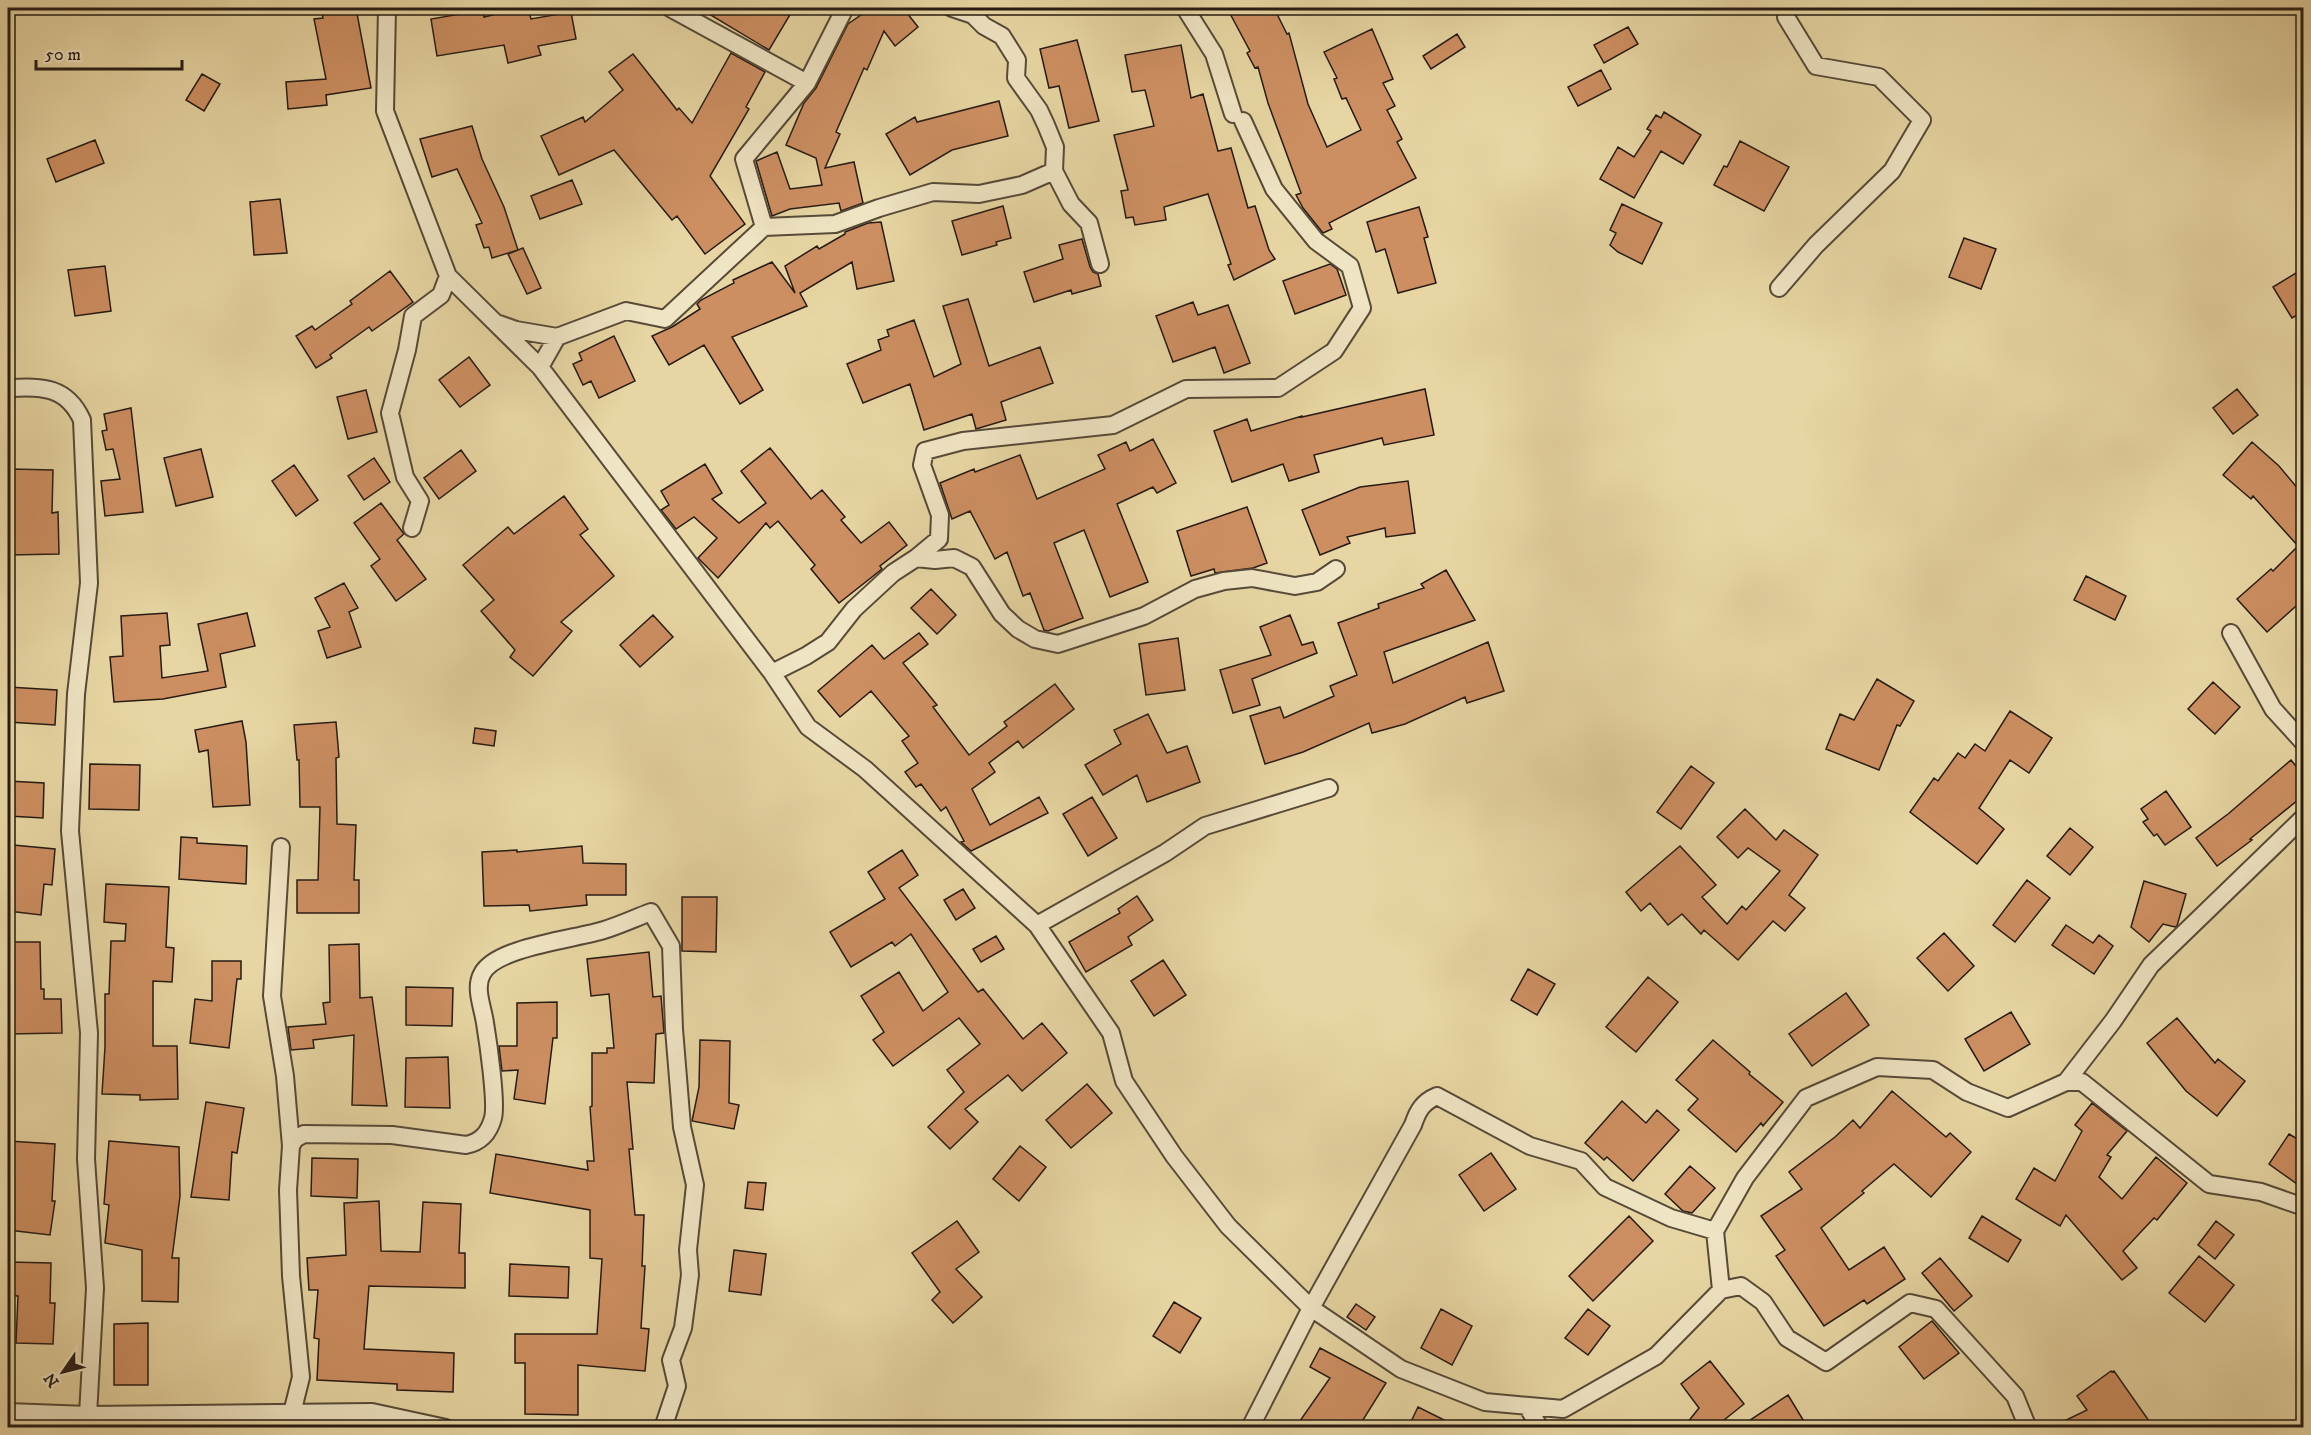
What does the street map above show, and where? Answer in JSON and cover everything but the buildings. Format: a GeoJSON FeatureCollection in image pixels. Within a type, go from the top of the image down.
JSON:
{"type":"FeatureCollection","features":[{"type":"Feature","properties":{"kind":"street"},"geometry":{"type":"LineString","coordinates":[[387,8],[386,111],[448,276],[540,367],[772,673],[808,727],[865,769],[1037,925],[1111,1033],[1124,1081],[1174,1156],[1228,1226],[1311,1308],[1401,1369],[1485,1402],[1563,1409],[1656,1356],[1721,1290],[1741,1286],[1763,1302],[1787,1338],[1826,1362],[1910,1303],[1935,1309],[2015,1396],[2028,1428]]}},
{"type":"Feature","properties":{"kind":"street"},"geometry":{"type":"LineString","coordinates":[[670,8],[807,83]]}},
{"type":"Feature","properties":{"kind":"street"},"geometry":{"type":"LineString","coordinates":[[764,227],[744,159],[807,83],[845,8]]}},
{"type":"Feature","properties":{"kind":"street"},"geometry":{"type":"LineString","coordinates":[[952,8],[974,15],[984,26],[1002,36],[1017,60],[1016,78],[1039,110],[1055,147],[1054,171],[1071,204],[1089,223],[1100,264]]}},
{"type":"Feature","properties":{"kind":"street"},"geometry":{"type":"LineString","coordinates":[[772,673],[828,642],[854,609],[893,573],[939,539],[940,515],[922,465],[925,451],[963,441],[1113,425],[1186,389],[1278,388],[1334,351],[1362,308],[1350,266],[1316,241],[1274,189],[1238,118],[1214,54],[1185,8]]}},
{"type":"Feature","properties":{"kind":"street"},"geometry":{"type":"LineString","coordinates":[[1779,288],[1816,245],[1892,171],[1922,120],[1879,77],[1816,66],[1786,17],[1787,8]]}},
{"type":"Feature","properties":{"kind":"street"},"geometry":{"type":"LineString","coordinates":[[498,323],[516,330],[557,337],[626,311],[665,319],[764,227],[835,224],[933,192],[979,194],[1022,185],[1054,171]]}},
{"type":"Feature","properties":{"kind":"street"},"geometry":{"type":"LineString","coordinates":[[412,528],[420,501],[405,477],[390,413],[407,350],[412,316],[441,295],[448,276]]}},
{"type":"Feature","properties":{"kind":"street"},"geometry":{"type":"LineString","coordinates":[[540,367],[557,337]]}},
{"type":"Feature","properties":{"kind":"street"},"geometry":{"type":"LineString","coordinates":[[8,388],[42,387],[70,401],[82,420],[89,583],[76,694],[70,831],[89,1033],[86,1160],[95,1288],[88,1415]]}},
{"type":"Feature","properties":{"kind":"street"},"geometry":{"type":"LineString","coordinates":[[916,558],[935,560],[954,558],[972,567],[1002,614],[1018,629],[1035,639],[1058,644],[1144,616],[1195,589],[1224,581],[1252,578],[1295,586],[1317,582],[1336,569]]}},
{"type":"Feature","properties":{"kind":"street"},"geometry":{"type":"LineString","coordinates":[[2231,633],[2274,709],[2304,743]]}},
{"type":"Feature","properties":{"kind":"street"},"geometry":{"type":"LineString","coordinates":[[1037,925],[1155,858],[1205,826],[1329,788]]}},
{"type":"Feature","properties":{"kind":"street"},"geometry":{"type":"LineString","coordinates":[[2066,1082],[2114,1021],[2151,965],[2304,817]]}},
{"type":"Feature","properties":{"kind":"street"},"geometry":{"type":"LineString","coordinates":[[281,847],[272,996],[285,1076],[291,1146],[288,1190],[291,1276],[301,1377],[292,1413]]}},
{"type":"Feature","properties":{"kind":"street"},"geometry":{"type":"LineString","coordinates":[[291,1146],[295,1139],[304,1134],[392,1135],[466,1145],[477,1143],[486,1134],[494,1116],[479,988],[482,973],[493,962],[513,951],[603,930],[651,912],[671,946],[674,1029],[682,1127],[695,1185],[688,1250],[690,1275],[682,1328],[671,1359],[677,1386],[663,1428]]}},
{"type":"Feature","properties":{"kind":"street"},"geometry":{"type":"LineString","coordinates":[[1721,1290],[1715,1231],[1745,1178],[1806,1098],[1877,1067],[1933,1070],[1968,1092],[2008,1108],[2066,1082],[2082,1082],[2209,1184],[2262,1192],[2304,1207]]}},
{"type":"Feature","properties":{"kind":"street"},"geometry":{"type":"LineString","coordinates":[[1250,1428],[1311,1308],[1413,1125],[1418,1112],[1426,1101],[1437,1096],[1530,1146],[1581,1161],[1605,1186],[1615,1191],[1671,1218],[1715,1231]]}},
{"type":"Feature","properties":{"kind":"street"},"geometry":{"type":"LineString","coordinates":[[1527,1406],[1540,1428]]}},
{"type":"Feature","properties":{"kind":"street"},"geometry":{"type":"LineString","coordinates":[[8,1412],[88,1415],[372,1412],[446,1428]]}}]}
